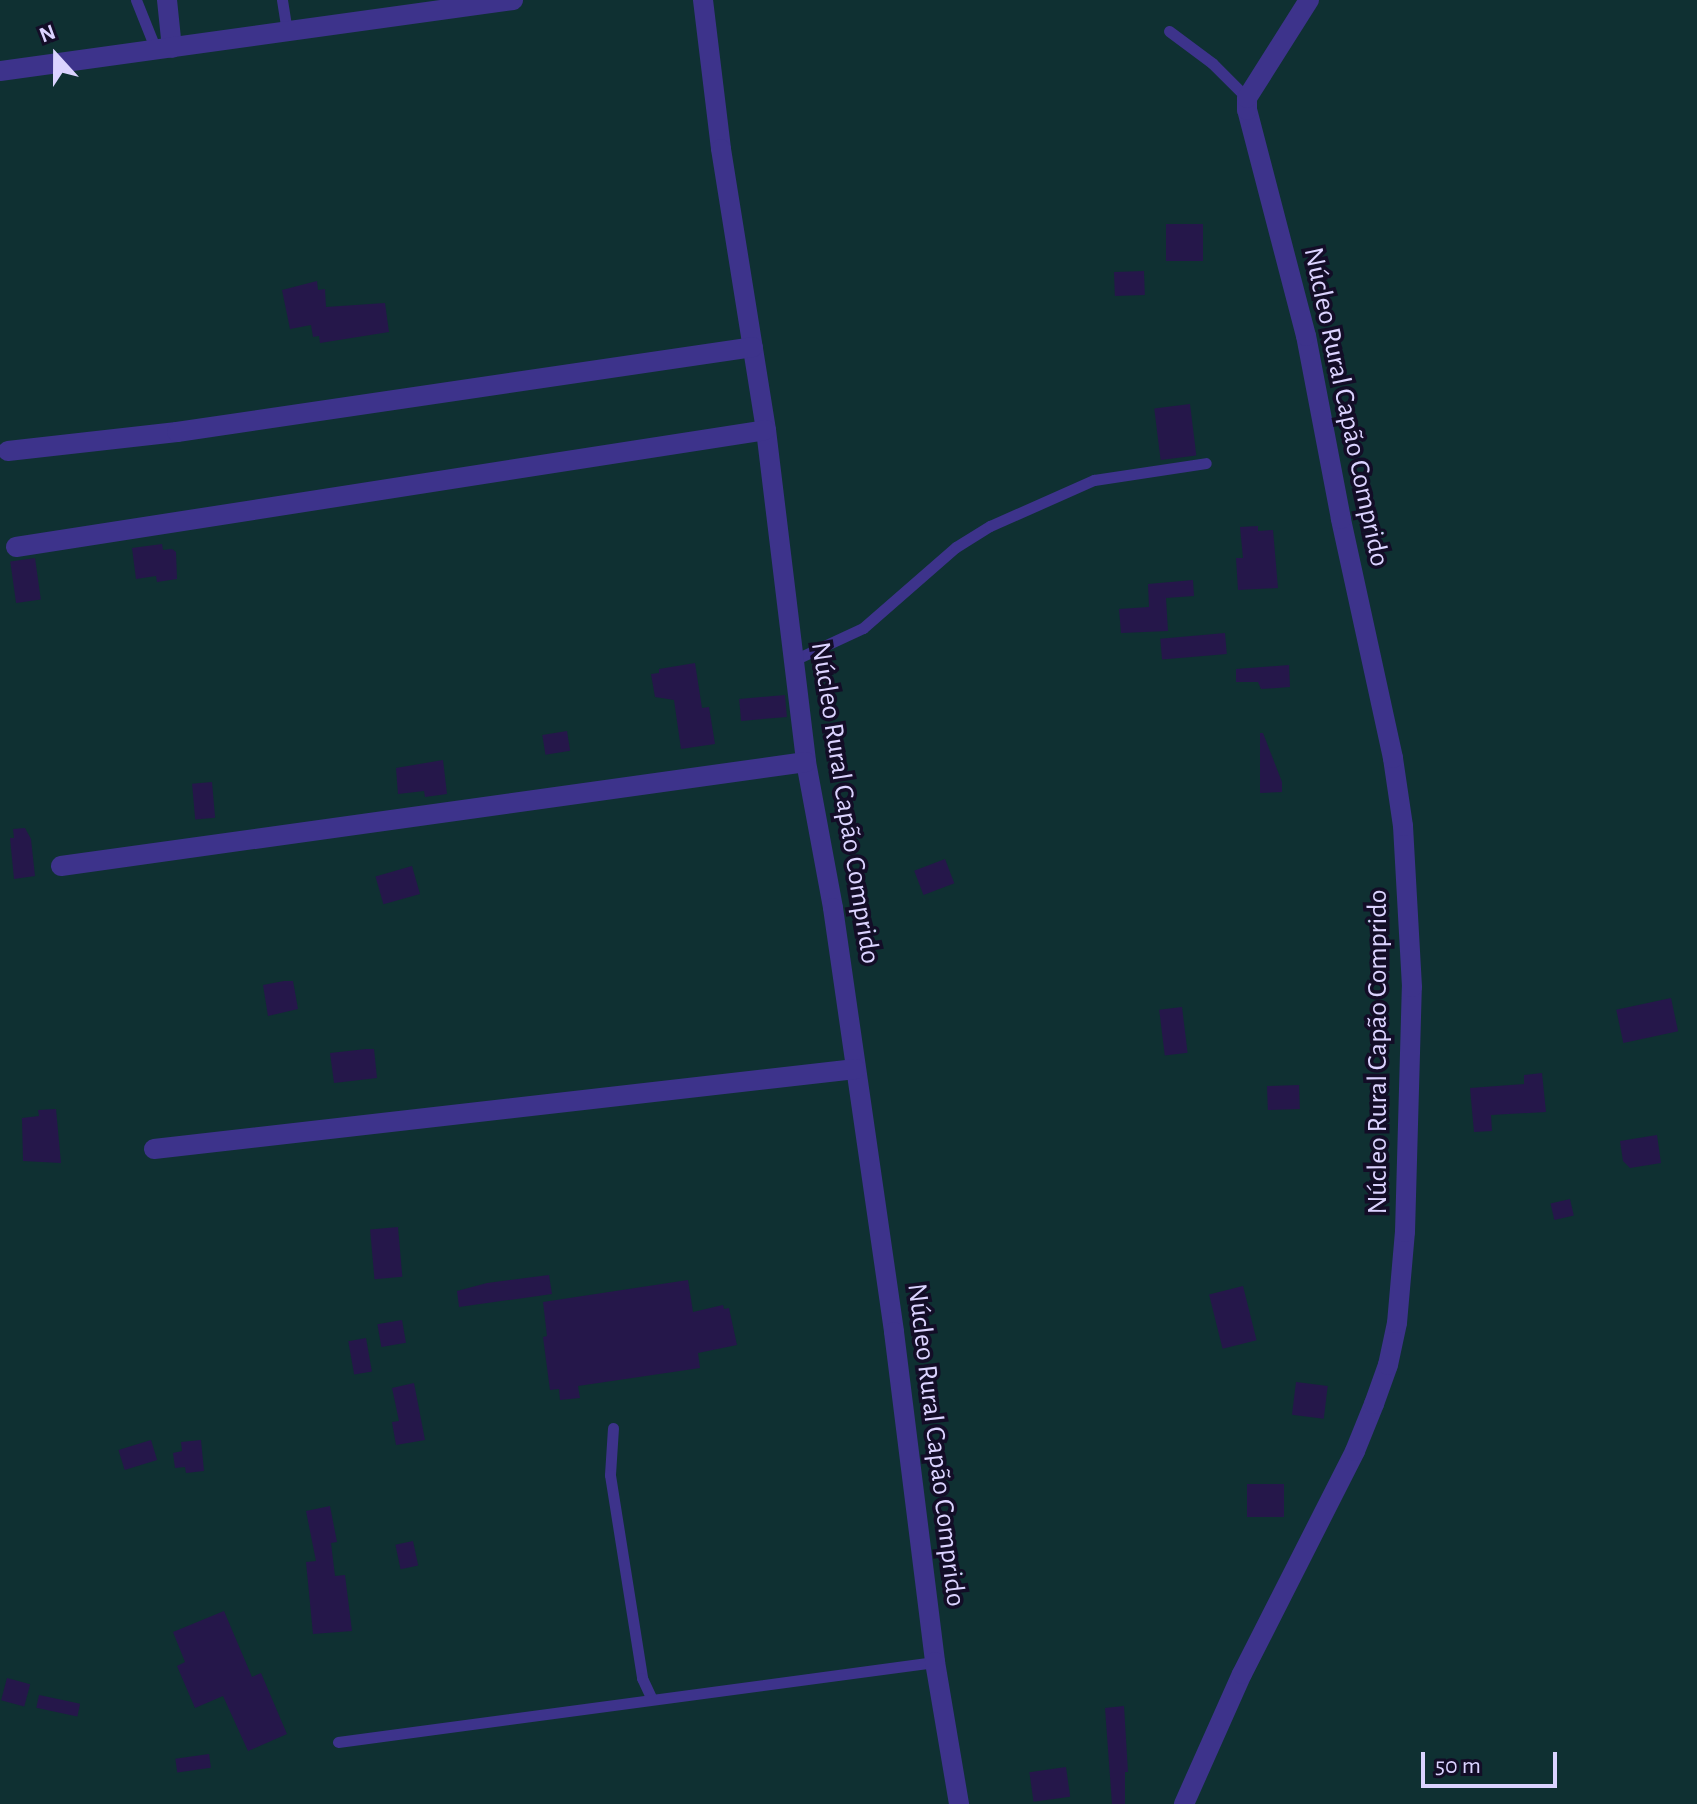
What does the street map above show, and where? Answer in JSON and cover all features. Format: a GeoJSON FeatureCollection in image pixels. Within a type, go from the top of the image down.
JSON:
{"type":"FeatureCollection","features":[{"type":"Feature","properties":{"kind":"street"},"geometry":{"type":"LineString","coordinates":[[164,49],[167,0]]}},
{"type":"Feature","properties":{"kind":"street"},"geometry":{"type":"LineString","coordinates":[[0,71],[513,0]]}},
{"type":"Feature","properties":{"kind":"street","name":"Núcleo Rural Capão Comprido"},"geometry":{"type":"LineString","coordinates":[[703,0],[721,149],[766,430],[806,762],[833,908],[894,1332],[935,1662],[959,1804]]}},
{"type":"Feature","properties":{"kind":"street"},"geometry":{"type":"LineString","coordinates":[[1247,98],[1309,0]]}},
{"type":"Feature","properties":{"kind":"street","name":"Núcleo Rural Capão Comprido"},"geometry":{"type":"LineString","coordinates":[[1184,1804],[1242,1674],[1355,1451],[1388,1365],[1399,1308],[1409,1142],[1412,987],[1403,826],[1393,758],[1341,519],[1306,336],[1247,110],[1247,98]]}},
{"type":"Feature","properties":{"kind":"street"},"geometry":{"type":"LineString","coordinates":[[8,451],[207,428],[753,347]]}},
{"type":"Feature","properties":{"kind":"street"},"geometry":{"type":"LineString","coordinates":[[16,547],[766,430]]}},
{"type":"Feature","properties":{"kind":"street"},"geometry":{"type":"LineString","coordinates":[[61,866],[806,762]]}},
{"type":"Feature","properties":{"kind":"street"},"geometry":{"type":"LineString","coordinates":[[154,1149],[855,1069]]}},
{"type":"Feature","properties":{"kind":"lane"},"geometry":{"type":"LineString","coordinates":[[136,0],[164,49]]}},
{"type":"Feature","properties":{"kind":"lane"},"geometry":{"type":"LineString","coordinates":[[282,0],[287,31]]}},
{"type":"Feature","properties":{"kind":"lane"},"geometry":{"type":"LineString","coordinates":[[1169,31],[1212,63],[1247,98]]}},
{"type":"Feature","properties":{"kind":"lane"},"geometry":{"type":"LineString","coordinates":[[794,660],[863,628],[956,547],[990,526],[1094,480],[1206,463]]}},
{"type":"Feature","properties":{"kind":"lane"},"geometry":{"type":"LineString","coordinates":[[613,1428],[610,1475],[642,1678],[652,1699]]}},
{"type":"Feature","properties":{"kind":"lane"},"geometry":{"type":"LineString","coordinates":[[338,1742],[935,1662]]}},
{"type":"Feature","properties":{"kind":"green space"},"geometry":{"type":"Polygon","coordinates":[[[0,0],[1697,0],[1697,1804],[0,1804],[0,0]]]}},
{"type":"Feature","properties":{"kind":"building"},"geometry":{"type":"Polygon","coordinates":[[[1166,224],[1203,224],[1203,261],[1166,261],[1166,224]]]}},
{"type":"Feature","properties":{"kind":"building"},"geometry":{"type":"Polygon","coordinates":[[[1144,271],[1145,295],[1115,296],[1114,272],[1144,271]]]}},
{"type":"Feature","properties":{"kind":"building"},"geometry":{"type":"Polygon","coordinates":[[[317,281],[318,290],[325,289],[326,307],[385,303],[389,332],[320,343],[319,336],[313,337],[311,325],[290,329],[282,290],[317,281]]]}},
{"type":"Feature","properties":{"kind":"building"},"geometry":{"type":"Polygon","coordinates":[[[1190,404],[1196,456],[1161,460],[1154,408],[1190,404]]]}},
{"type":"Feature","properties":{"kind":"building"},"geometry":{"type":"Polygon","coordinates":[[[1258,526],[1258,531],[1273,530],[1278,588],[1238,590],[1236,558],[1243,558],[1240,527],[1258,526]]]}},
{"type":"Feature","properties":{"kind":"building"},"geometry":{"type":"Polygon","coordinates":[[[162,544],[163,550],[176,552],[177,579],[157,582],[156,576],[136,579],[132,548],[162,544]]]}},
{"type":"Feature","properties":{"kind":"building"},"geometry":{"type":"Polygon","coordinates":[[[35,558],[41,600],[16,603],[10,561],[35,558]]]}},
{"type":"Feature","properties":{"kind":"building"},"geometry":{"type":"Polygon","coordinates":[[[1193,580],[1194,596],[1166,598],[1168,631],[1121,633],[1119,609],[1149,607],[1148,584],[1193,580]]]}},
{"type":"Feature","properties":{"kind":"building"},"geometry":{"type":"Polygon","coordinates":[[[1225,633],[1227,654],[1162,660],[1160,639],[1225,633]]]}},
{"type":"Feature","properties":{"kind":"building"},"geometry":{"type":"Polygon","coordinates":[[[695,663],[702,708],[709,707],[715,744],[681,749],[674,700],[655,697],[651,674],[659,673],[659,669],[695,663]]]}},
{"type":"Feature","properties":{"kind":"building"},"geometry":{"type":"Polygon","coordinates":[[[1289,665],[1290,687],[1261,689],[1258,682],[1236,682],[1236,669],[1289,665]]]}},
{"type":"Feature","properties":{"kind":"building"},"geometry":{"type":"Polygon","coordinates":[[[785,695],[787,717],[741,721],[739,699],[785,695]]]}},
{"type":"Feature","properties":{"kind":"building"},"geometry":{"type":"Polygon","coordinates":[[[567,731],[570,751],[545,755],[542,735],[567,731]]]}},
{"type":"Feature","properties":{"kind":"building"},"geometry":{"type":"Polygon","coordinates":[[[1260,733],[1263,733],[1282,782],[1282,792],[1260,793],[1260,733]]]}},
{"type":"Feature","properties":{"kind":"building"},"geometry":{"type":"Polygon","coordinates":[[[443,760],[447,794],[425,797],[424,791],[398,794],[396,768],[443,760]]]}},
{"type":"Feature","properties":{"kind":"building"},"geometry":{"type":"Polygon","coordinates":[[[212,782],[215,818],[195,820],[192,784],[212,782]]]}},
{"type":"Feature","properties":{"kind":"building"},"geometry":{"type":"Polygon","coordinates":[[[25,828],[31,839],[35,876],[14,879],[10,838],[14,838],[13,829],[25,828]]]}},
{"type":"Feature","properties":{"kind":"building"},"geometry":{"type":"Polygon","coordinates":[[[945,859],[954,883],[924,895],[914,871],[945,859]]]}},
{"type":"Feature","properties":{"kind":"building"},"geometry":{"type":"Polygon","coordinates":[[[412,866],[420,894],[383,904],[375,876],[412,866]]]}},
{"type":"Feature","properties":{"kind":"building"},"geometry":{"type":"Polygon","coordinates":[[[293,981],[298,1009],[268,1016],[263,985],[293,981]]]}},
{"type":"Feature","properties":{"kind":"building"},"geometry":{"type":"Polygon","coordinates":[[[1671,998],[1678,1031],[1623,1043],[1616,1010],[1671,998]]]}},
{"type":"Feature","properties":{"kind":"building"},"geometry":{"type":"Polygon","coordinates":[[[1182,1007],[1188,1053],[1165,1055],[1159,1010],[1182,1007]]]}},
{"type":"Feature","properties":{"kind":"building"},"geometry":{"type":"Polygon","coordinates":[[[374,1049],[377,1078],[334,1083],[330,1053],[374,1049]]]}},
{"type":"Feature","properties":{"kind":"building"},"geometry":{"type":"Polygon","coordinates":[[[1542,1073],[1546,1112],[1491,1115],[1492,1131],[1474,1132],[1470,1088],[1524,1084],[1524,1075],[1542,1073]]]}},
{"type":"Feature","properties":{"kind":"building"},"geometry":{"type":"Polygon","coordinates":[[[1299,1085],[1300,1109],[1268,1110],[1267,1086],[1299,1085]]]}},
{"type":"Feature","properties":{"kind":"building"},"geometry":{"type":"Polygon","coordinates":[[[56,1109],[61,1163],[23,1161],[22,1118],[39,1116],[38,1110],[56,1109]]]}},
{"type":"Feature","properties":{"kind":"building"},"geometry":{"type":"Polygon","coordinates":[[[1657,1135],[1661,1163],[1630,1168],[1623,1161],[1620,1141],[1657,1135]]]}},
{"type":"Feature","properties":{"kind":"building"},"geometry":{"type":"Polygon","coordinates":[[[1570,1199],[1574,1216],[1554,1220],[1551,1203],[1570,1199]]]}},
{"type":"Feature","properties":{"kind":"building"},"geometry":{"type":"Polygon","coordinates":[[[398,1227],[402,1277],[374,1279],[370,1229],[398,1227]]]}},
{"type":"Feature","properties":{"kind":"building"},"geometry":{"type":"Polygon","coordinates":[[[549,1275],[552,1294],[459,1307],[457,1291],[487,1283],[549,1275]]]}},
{"type":"Feature","properties":{"kind":"building"},"geometry":{"type":"Polygon","coordinates":[[[688,1280],[693,1312],[723,1305],[724,1309],[729,1308],[737,1345],[698,1353],[700,1368],[578,1386],[580,1398],[560,1400],[559,1389],[550,1390],[543,1337],[547,1336],[543,1302],[688,1280]]]}},
{"type":"Feature","properties":{"kind":"building"},"geometry":{"type":"Polygon","coordinates":[[[1243,1286],[1257,1340],[1223,1349],[1209,1294],[1243,1286]]]}},
{"type":"Feature","properties":{"kind":"building"},"geometry":{"type":"Polygon","coordinates":[[[402,1320],[406,1343],[381,1347],[377,1324],[402,1320]]]}},
{"type":"Feature","properties":{"kind":"building"},"geometry":{"type":"Polygon","coordinates":[[[366,1338],[372,1371],[354,1375],[348,1341],[366,1338]]]}},
{"type":"Feature","properties":{"kind":"building"},"geometry":{"type":"Polygon","coordinates":[[[1296,1382],[1328,1386],[1324,1419],[1292,1415],[1296,1382]]]}},
{"type":"Feature","properties":{"kind":"building"},"geometry":{"type":"Polygon","coordinates":[[[414,1383],[425,1440],[396,1445],[392,1422],[399,1421],[392,1388],[414,1383]]]}},
{"type":"Feature","properties":{"kind":"building"},"geometry":{"type":"Polygon","coordinates":[[[151,1440],[157,1460],[125,1470],[118,1450],[151,1440]]]}},
{"type":"Feature","properties":{"kind":"building"},"geometry":{"type":"Polygon","coordinates":[[[201,1440],[204,1471],[186,1473],[185,1467],[175,1468],[173,1453],[182,1451],[181,1442],[201,1440]]]}},
{"type":"Feature","properties":{"kind":"building"},"geometry":{"type":"Polygon","coordinates":[[[1247,1484],[1284,1484],[1284,1517],[1247,1517],[1247,1484]]]}},
{"type":"Feature","properties":{"kind":"building"},"geometry":{"type":"Polygon","coordinates":[[[330,1506],[337,1542],[331,1543],[335,1576],[345,1575],[352,1631],[313,1634],[306,1562],[316,1561],[306,1511],[330,1506]]]}},
{"type":"Feature","properties":{"kind":"building"},"geometry":{"type":"Polygon","coordinates":[[[413,1541],[418,1565],[401,1569],[395,1545],[413,1541]]]}},
{"type":"Feature","properties":{"kind":"building"},"geometry":{"type":"Polygon","coordinates":[[[224,1611],[252,1677],[261,1673],[287,1734],[248,1751],[223,1696],[195,1708],[177,1666],[185,1662],[173,1632],[224,1611]]]}},
{"type":"Feature","properties":{"kind":"building"},"geometry":{"type":"Polygon","coordinates":[[[7,1678],[30,1684],[24,1706],[1,1700],[7,1678]]]}},
{"type":"Feature","properties":{"kind":"building"},"geometry":{"type":"Polygon","coordinates":[[[39,1695],[80,1704],[77,1716],[36,1708],[39,1695]]]}},
{"type":"Feature","properties":{"kind":"building"},"geometry":{"type":"Polygon","coordinates":[[[1124,1706],[1128,1772],[1125,1772],[1125,1804],[1112,1804],[1105,1708],[1124,1706]]]}},
{"type":"Feature","properties":{"kind":"building"},"geometry":{"type":"Polygon","coordinates":[[[209,1754],[211,1768],[177,1773],[175,1759],[209,1754]]]}},
{"type":"Feature","properties":{"kind":"building"},"geometry":{"type":"Polygon","coordinates":[[[1066,1767],[1070,1797],[1034,1802],[1029,1772],[1066,1767]]]}}]}
